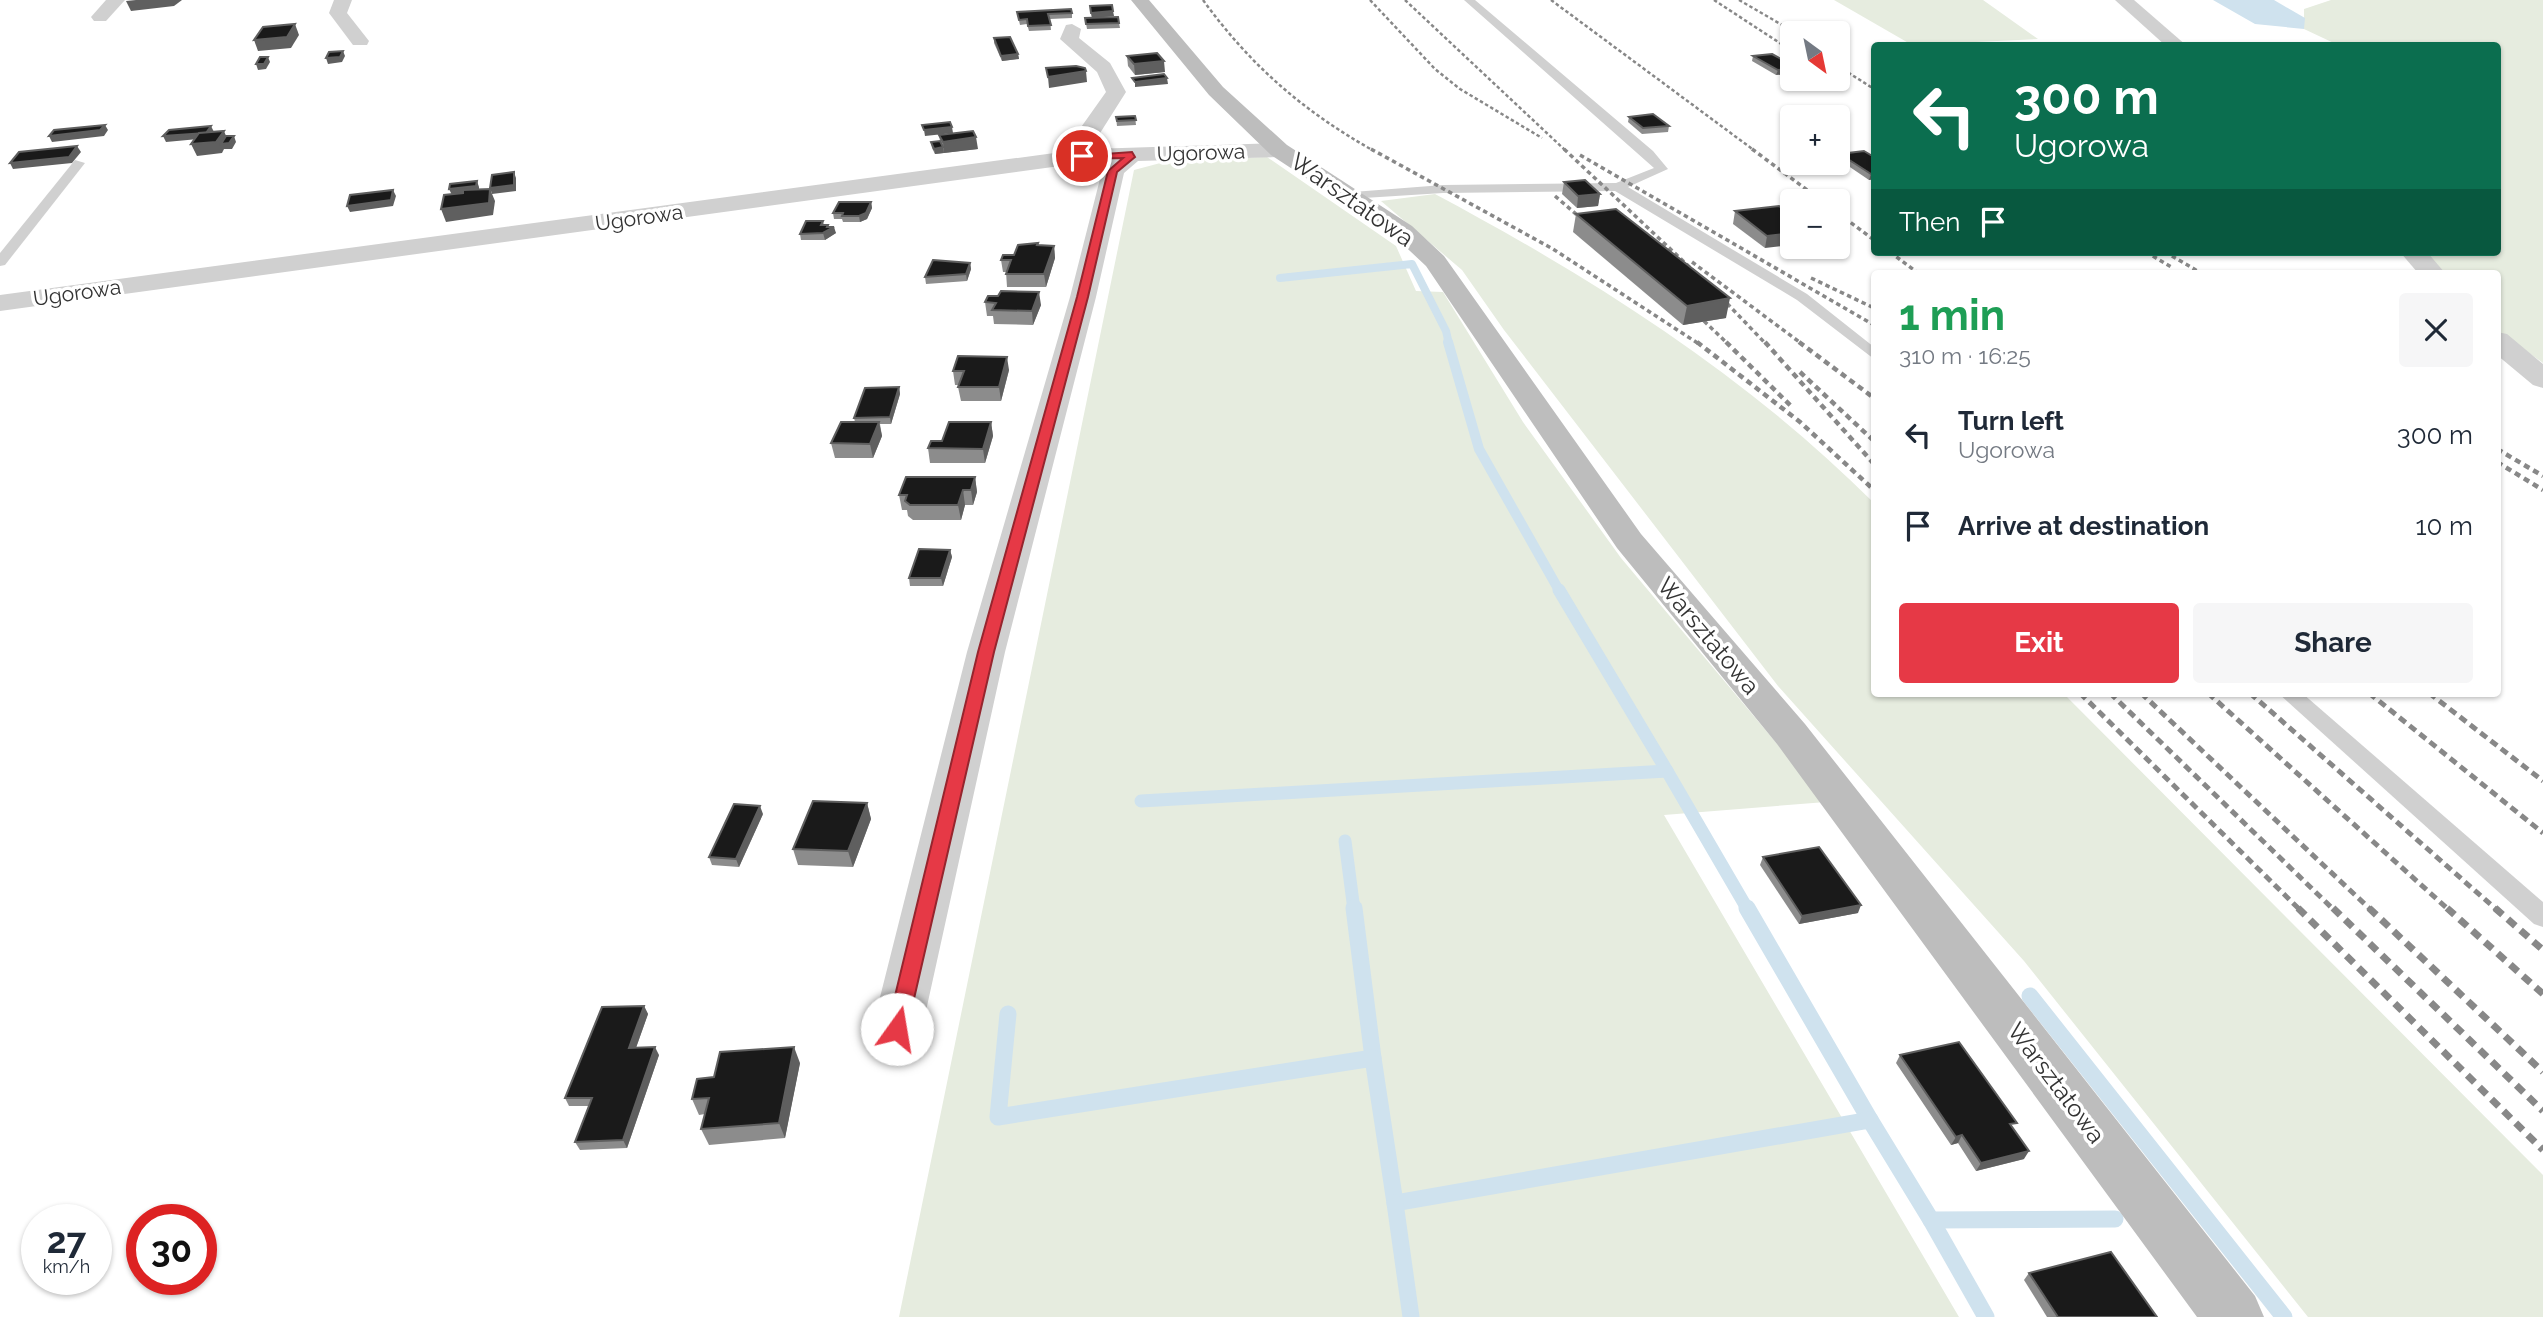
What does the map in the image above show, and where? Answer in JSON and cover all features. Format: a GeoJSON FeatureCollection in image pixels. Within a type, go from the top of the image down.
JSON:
{"type":"FeatureCollection","features":[{"type":"Feature","properties":{"kind":"street"},"geometry":{"type":"LineString","coordinates":[[100,17],[116,0]]}},
{"type":"Feature","properties":{"kind":"street"},"geometry":{"type":"LineString","coordinates":[[343,0],[338,13],[360,41]]}},
{"type":"Feature","properties":{"kind":"street","name":"Warsztatowa"},"geometry":{"type":"LineString","coordinates":[[1140,0],[1216,91],[1279,150],[1403,231],[1435,261],[1455,285],[1629,541],[1791,734],[2234,1317]]}},
{"type":"Feature","properties":{"kind":"street"},"geometry":{"type":"LineString","coordinates":[[2124,0],[2173,42]]}},
{"type":"Feature","properties":{"kind":"street"},"geometry":{"type":"LineString","coordinates":[[1072,29],[1069,39],[1082,52],[1102,63],[1116,92],[1078,147],[1082,156]]}},
{"type":"Feature","properties":{"kind":"street","name":"Ugorowa"},"geometry":{"type":"LineString","coordinates":[[0,303],[1082,156],[1279,150]]}},
{"type":"Feature","properties":{"kind":"street"},"geometry":{"type":"LineString","coordinates":[[897,1029],[986,652],[1083,297],[1113,171],[1132,155]]}},
{"type":"Feature","properties":{"kind":"street"},"geometry":{"type":"LineString","coordinates":[[2417,256],[2429,270]]}},
{"type":"Feature","properties":{"kind":"street"},"geometry":{"type":"LineString","coordinates":[[2501,343],[2543,380]]}},
{"type":"Feature","properties":{"kind":"lane"},"geometry":{"type":"LineString","coordinates":[[1353,197],[1443,189],[1618,187],[1662,169],[1649,154],[1469,0]]}},
{"type":"Feature","properties":{"kind":"lane"},"geometry":{"type":"LineString","coordinates":[[0,262],[79,163]]}},
{"type":"Feature","properties":{"kind":"lane"},"geometry":{"type":"LineString","coordinates":[[1618,187],[1802,298],[1871,352]]}},
{"type":"Feature","properties":{"kind":"lane"},"geometry":{"type":"LineString","coordinates":[[2294,697],[2543,917]]}},
{"type":"Feature","properties":{"kind":"shaded area"},"geometry":{"type":"Polygon","coordinates":[[[1834,0],[1983,0],[2038,39],[1975,42],[1907,42],[1834,0]]]}},
{"type":"Feature","properties":{"kind":"shaded area"},"geometry":{"type":"Polygon","coordinates":[[[2331,0],[2543,0],[2543,363],[2501,333],[2501,270],[2440,270],[2427,256],[2501,256],[2501,42],[2332,42],[2304,29],[2304,9],[2331,0]]]}},
{"type":"Feature","properties":{"kind":"shaded area"},"geometry":{"type":"Polygon","coordinates":[[[1267,157],[1396,246],[1416,291],[1443,292],[1523,422],[1621,558],[1826,802],[1664,815],[1959,1317],[899,1317],[1134,170],[1168,161],[1267,157]]]}},
{"type":"Feature","properties":{"kind":"shaded area"},"geometry":{"type":"Polygon","coordinates":[[[1435,194],[1553,260],[1666,332],[1721,371],[1825,456],[1871,500],[1871,697],[2067,697],[2543,1175],[2543,1317],[2308,1317],[2024,961],[1778,686],[1504,330],[1462,270],[1381,201],[1435,194]]]}},
{"type":"Feature","properties":{"kind":"water"},"geometry":{"type":"Polygon","coordinates":[[[2213,0],[2274,0],[2305,18],[2304,29],[2255,24],[2213,0]]]}},
{"type":"Feature","properties":{"kind":"building"},"geometry":{"type":"Polygon","coordinates":[[[1112,5],[1113,11],[1091,13],[1090,6],[1112,5]]]}},
{"type":"Feature","properties":{"kind":"building"},"geometry":{"type":"Polygon","coordinates":[[[1071,9],[1072,13],[1048,14],[1051,25],[1028,26],[1027,19],[1019,20],[1017,12],[1071,9]]]}},
{"type":"Feature","properties":{"kind":"building"},"geometry":{"type":"Polygon","coordinates":[[[1118,17],[1119,23],[1086,24],[1085,18],[1118,17]]]}},
{"type":"Feature","properties":{"kind":"building"},"geometry":{"type":"Polygon","coordinates":[[[295,24],[287,37],[254,40],[263,27],[295,24]]]}},
{"type":"Feature","properties":{"kind":"building"},"geometry":{"type":"Polygon","coordinates":[[[1010,37],[1018,54],[1001,56],[994,38],[1010,37]]]}},
{"type":"Feature","properties":{"kind":"building"},"geometry":{"type":"Polygon","coordinates":[[[343,51],[340,57],[326,58],[329,52],[343,51]]]}},
{"type":"Feature","properties":{"kind":"building"},"geometry":{"type":"Polygon","coordinates":[[[1157,53],[1164,61],[1134,64],[1127,56],[1157,53]]]}},
{"type":"Feature","properties":{"kind":"building"},"geometry":{"type":"Polygon","coordinates":[[[1772,54],[1780,58],[1780,70],[1778,70],[1753,56],[1772,54]]]}},
{"type":"Feature","properties":{"kind":"building"},"geometry":{"type":"Polygon","coordinates":[[[260,57],[268,57],[264,64],[256,64],[260,57]]]}},
{"type":"Feature","properties":{"kind":"building"},"geometry":{"type":"Polygon","coordinates":[[[1046,68],[1085,68],[1086,71],[1048,77],[1046,68]]]}},
{"type":"Feature","properties":{"kind":"building"},"geometry":{"type":"Polygon","coordinates":[[[1164,74],[1167,78],[1135,82],[1132,78],[1164,74]]]}},
{"type":"Feature","properties":{"kind":"building"},"geometry":{"type":"Polygon","coordinates":[[[1653,114],[1669,126],[1643,128],[1629,117],[1653,114]]]}},
{"type":"Feature","properties":{"kind":"building"},"geometry":{"type":"Polygon","coordinates":[[[1135,116],[1136,120],[1117,121],[1116,117],[1135,116]]]}},
{"type":"Feature","properties":{"kind":"building"},"geometry":{"type":"Polygon","coordinates":[[[950,122],[952,127],[924,130],[922,125],[950,122]]]}},
{"type":"Feature","properties":{"kind":"building"},"geometry":{"type":"Polygon","coordinates":[[[105,125],[100,130],[49,136],[54,130],[105,125]]]}},
{"type":"Feature","properties":{"kind":"building"},"geometry":{"type":"Polygon","coordinates":[[[211,126],[206,133],[163,136],[169,130],[211,126]]]}},
{"type":"Feature","properties":{"kind":"building"},"geometry":{"type":"Polygon","coordinates":[[[224,131],[216,142],[191,144],[199,133],[224,131]]]}},
{"type":"Feature","properties":{"kind":"building"},"geometry":{"type":"Polygon","coordinates":[[[973,131],[976,137],[943,142],[939,135],[973,131]]]}},
{"type":"Feature","properties":{"kind":"building"},"geometry":{"type":"Polygon","coordinates":[[[226,136],[234,136],[229,143],[221,144],[226,136]]]}},
{"type":"Feature","properties":{"kind":"building"},"geometry":{"type":"Polygon","coordinates":[[[940,141],[943,147],[934,149],[931,142],[940,141]]]}},
{"type":"Feature","properties":{"kind":"building"},"geometry":{"type":"Polygon","coordinates":[[[77,146],[69,157],[10,163],[19,152],[77,146]]]}},
{"type":"Feature","properties":{"kind":"building"},"geometry":{"type":"Polygon","coordinates":[[[1864,151],[1871,155],[1871,174],[1850,160],[1850,153],[1864,151]]]}},
{"type":"Feature","properties":{"kind":"building"},"geometry":{"type":"Polygon","coordinates":[[[514,172],[514,185],[490,188],[492,175],[514,172]]]}},
{"type":"Feature","properties":{"kind":"building"},"geometry":{"type":"Polygon","coordinates":[[[1585,180],[1600,194],[1578,196],[1564,182],[1585,180]]]}},
{"type":"Feature","properties":{"kind":"building"},"geometry":{"type":"Polygon","coordinates":[[[477,181],[476,186],[449,189],[450,184],[477,181]]]}},
{"type":"Feature","properties":{"kind":"building"},"geometry":{"type":"Polygon","coordinates":[[[490,189],[489,203],[441,209],[444,195],[463,193],[463,190],[490,189]]]}},
{"type":"Feature","properties":{"kind":"building"},"geometry":{"type":"Polygon","coordinates":[[[393,190],[391,200],[347,206],[350,195],[393,190]]]}},
{"type":"Feature","properties":{"kind":"building"},"geometry":{"type":"Polygon","coordinates":[[[839,202],[871,202],[866,213],[859,216],[842,216],[843,213],[833,213],[839,202]]]}},
{"type":"Feature","properties":{"kind":"building"},"geometry":{"type":"Polygon","coordinates":[[[1779,206],[1780,234],[1767,236],[1735,211],[1779,206]]]}},
{"type":"Feature","properties":{"kind":"building"},"geometry":{"type":"Polygon","coordinates":[[[1616,209],[1730,298],[1687,306],[1576,214],[1616,209]]]}},
{"type":"Feature","properties":{"kind":"building"},"geometry":{"type":"Polygon","coordinates":[[[806,221],[823,221],[821,225],[834,227],[823,233],[800,234],[806,221]]]}},
{"type":"Feature","properties":{"kind":"building"},"geometry":{"type":"Polygon","coordinates":[[[1038,243],[1037,245],[1054,246],[1044,274],[1006,274],[1011,260],[1001,260],[1003,255],[1014,255],[1018,245],[1038,243]]]}},
{"type":"Feature","properties":{"kind":"building"},"geometry":{"type":"Polygon","coordinates":[[[933,260],[970,263],[966,274],[925,277],[933,260]]]}},
{"type":"Feature","properties":{"kind":"building"},"geometry":{"type":"Polygon","coordinates":[[[1001,291],[1039,292],[1032,311],[992,310],[996,303],[985,302],[988,296],[998,296],[1001,291]]]}},
{"type":"Feature","properties":{"kind":"building"},"geometry":{"type":"Polygon","coordinates":[[[958,356],[1007,357],[999,387],[958,387],[964,371],[953,371],[958,356]]]}},
{"type":"Feature","properties":{"kind":"building"},"geometry":{"type":"Polygon","coordinates":[[[899,387],[890,417],[854,418],[865,388],[899,387]]]}},
{"type":"Feature","properties":{"kind":"building"},"geometry":{"type":"Polygon","coordinates":[[[841,422],[879,422],[870,444],[831,443],[841,422]]]}},
{"type":"Feature","properties":{"kind":"building"},"geometry":{"type":"Polygon","coordinates":[[[949,422],[991,422],[983,449],[928,448],[931,441],[942,441],[949,422]]]}},
{"type":"Feature","properties":{"kind":"building"},"geometry":{"type":"Polygon","coordinates":[[[906,477],[975,477],[971,490],[963,490],[958,505],[910,505],[905,501],[907,495],[899,495],[906,477]]]}},
{"type":"Feature","properties":{"kind":"building"},"geometry":{"type":"Polygon","coordinates":[[[919,549],[950,550],[941,578],[909,578],[919,549]]]}},
{"type":"Feature","properties":{"kind":"building"},"geometry":{"type":"Polygon","coordinates":[[[813,801],[867,803],[848,851],[793,849],[813,801]]]}},
{"type":"Feature","properties":{"kind":"building"},"geometry":{"type":"Polygon","coordinates":[[[734,804],[760,806],[736,859],[709,857],[734,804]]]}},
{"type":"Feature","properties":{"kind":"building"},"geometry":{"type":"Polygon","coordinates":[[[1819,847],[1861,905],[1802,916],[1763,857],[1819,847]]]}},
{"type":"Feature","properties":{"kind":"building"},"geometry":{"type":"Polygon","coordinates":[[[644,1006],[629,1048],[655,1047],[623,1140],[575,1142],[592,1098],[565,1098],[602,1007],[644,1006]]]}},
{"type":"Feature","properties":{"kind":"building"},"geometry":{"type":"Polygon","coordinates":[[[1959,1042],[2017,1123],[2010,1124],[2029,1151],[1981,1163],[1962,1135],[1956,1137],[1900,1055],[1959,1042]]]}},
{"type":"Feature","properties":{"kind":"building"},"geometry":{"type":"Polygon","coordinates":[[[794,1047],[779,1123],[701,1129],[709,1098],[692,1099],[697,1079],[714,1077],[720,1052],[794,1047]]]}},
{"type":"Feature","properties":{"kind":"building"},"geometry":{"type":"Polygon","coordinates":[[[2111,1252],[2157,1317],[2058,1317],[2029,1273],[2111,1252]]]}},
{"type":"Feature","properties":{"kind":"waterway"},"geometry":{"type":"LineString","coordinates":[[1280,278],[1412,264],[1446,331],[1449,344]]}},
{"type":"Feature","properties":{"kind":"waterway"},"geometry":{"type":"LineString","coordinates":[[1448,342],[1479,449],[1560,592]]}},
{"type":"Feature","properties":{"kind":"waterway"},"geometry":{"type":"LineString","coordinates":[[1559,590],[1667,771]]}},
{"type":"Feature","properties":{"kind":"waterway"},"geometry":{"type":"LineString","coordinates":[[1141,801],[1667,771]]}},
{"type":"Feature","properties":{"kind":"waterway"},"geometry":{"type":"LineString","coordinates":[[1667,771],[1748,910]]}},
{"type":"Feature","properties":{"kind":"waterway"},"geometry":{"type":"LineString","coordinates":[[1345,841],[1354,910]]}},
{"type":"Feature","properties":{"kind":"waterway"},"geometry":{"type":"LineString","coordinates":[[1354,908],[1373,1058]]}},
{"type":"Feature","properties":{"kind":"waterway"},"geometry":{"type":"LineString","coordinates":[[1747,908],[1870,1120]]}},
{"type":"Feature","properties":{"kind":"waterway"},"geometry":{"type":"LineString","coordinates":[[2030,996],[2284,1317]]}},
{"type":"Feature","properties":{"kind":"waterway"},"geometry":{"type":"LineString","coordinates":[[1008,1014],[998,1117],[1373,1058]]}},
{"type":"Feature","properties":{"kind":"waterway"},"geometry":{"type":"LineString","coordinates":[[1373,1058],[1395,1203]]}},
{"type":"Feature","properties":{"kind":"waterway"},"geometry":{"type":"LineString","coordinates":[[1395,1203],[1870,1120]]}},
{"type":"Feature","properties":{"kind":"waterway"},"geometry":{"type":"LineString","coordinates":[[1870,1120],[1931,1220]]}},
{"type":"Feature","properties":{"kind":"waterway"},"geometry":{"type":"LineString","coordinates":[[1395,1203],[1411,1317]]}},
{"type":"Feature","properties":{"kind":"waterway"},"geometry":{"type":"LineString","coordinates":[[1931,1220],[2115,1219]]}},
{"type":"Feature","properties":{"kind":"waterway"},"geometry":{"type":"LineString","coordinates":[[1931,1220],[1986,1317]]}},
{"type":"Feature","properties":{"kind":"railway"},"geometry":{"type":"LineString","coordinates":[[1203,0],[1240,46],[1280,85],[1324,120],[1374,151]]}},
{"type":"Feature","properties":{"kind":"railway"},"geometry":{"type":"LineString","coordinates":[[1370,0],[1435,69],[1460,89],[1542,138]]}},
{"type":"Feature","properties":{"kind":"railway"},"geometry":{"type":"LineString","coordinates":[[1405,0],[1566,151]]}},
{"type":"Feature","properties":{"kind":"railway"},"geometry":{"type":"LineString","coordinates":[[1551,0],[1755,151]]}},
{"type":"Feature","properties":{"kind":"railway"},"geometry":{"type":"LineString","coordinates":[[1714,0],[1780,43]]}},
{"type":"Feature","properties":{"kind":"railway"},"geometry":{"type":"LineString","coordinates":[[1739,0],[1780,24]]}},
{"type":"Feature","properties":{"kind":"railway"},"geometry":{"type":"LineString","coordinates":[[1850,74],[1871,87]]}},
{"type":"Feature","properties":{"kind":"railway"},"geometry":{"type":"LineString","coordinates":[[1371,149],[1553,249],[1699,344]]}},
{"type":"Feature","properties":{"kind":"railway"},"geometry":{"type":"LineString","coordinates":[[1564,149],[1698,275]]}},
{"type":"Feature","properties":{"kind":"railway"},"geometry":{"type":"LineString","coordinates":[[1752,149],[1806,189]]}},
{"type":"Feature","properties":{"kind":"railway"},"geometry":{"type":"LineString","coordinates":[[1580,155],[1871,323]]}},
{"type":"Feature","properties":{"kind":"railway"},"geometry":{"type":"LineString","coordinates":[[1555,196],[1591,227]]}},
{"type":"Feature","properties":{"kind":"railway"},"geometry":{"type":"LineString","coordinates":[[1850,222],[1871,238]]}},
{"type":"Feature","properties":{"kind":"railway"},"geometry":{"type":"LineString","coordinates":[[1895,256],[1914,270]]}},
{"type":"Feature","properties":{"kind":"railway"},"geometry":{"type":"LineString","coordinates":[[2153,256],[2173,268]]}},
{"type":"Feature","properties":{"kind":"railway"},"geometry":{"type":"LineString","coordinates":[[2172,256],[2196,270]]}},
{"type":"Feature","properties":{"kind":"railway"},"geometry":{"type":"LineString","coordinates":[[1692,262],[1802,344]]}},
{"type":"Feature","properties":{"kind":"railway"},"geometry":{"type":"LineString","coordinates":[[1811,278],[1871,307]]}},
{"type":"Feature","properties":{"kind":"railway"},"geometry":{"type":"LineString","coordinates":[[1716,292],[1766,344]]}},
{"type":"Feature","properties":{"kind":"railway"},"geometry":{"type":"LineString","coordinates":[[1704,321],[1728,344]]}},
{"type":"Feature","properties":{"kind":"railway"},"geometry":{"type":"LineString","coordinates":[[1697,342],[1800,422],[1871,487]]}},
{"type":"Feature","properties":{"kind":"railway"},"geometry":{"type":"LineString","coordinates":[[1726,342],[1792,407]]}},
{"type":"Feature","properties":{"kind":"railway"},"geometry":{"type":"LineString","coordinates":[[1765,342],[1871,461]]}},
{"type":"Feature","properties":{"kind":"railway"},"geometry":{"type":"LineString","coordinates":[[1799,342],[1871,396]]}},
{"type":"Feature","properties":{"kind":"railway"},"geometry":{"type":"LineString","coordinates":[[1800,372],[1871,438]]}},
{"type":"Feature","properties":{"kind":"railway"},"geometry":{"type":"LineString","coordinates":[[2501,451],[2543,476]]}},
{"type":"Feature","properties":{"kind":"railway"},"geometry":{"type":"LineString","coordinates":[[2501,464],[2543,490]]}},
{"type":"Feature","properties":{"kind":"railway"},"geometry":{"type":"LineString","coordinates":[[2084,697],[2300,910]]}},
{"type":"Feature","properties":{"kind":"railway"},"geometry":{"type":"LineString","coordinates":[[2114,697],[2334,910]]}},
{"type":"Feature","properties":{"kind":"railway"},"geometry":{"type":"LineString","coordinates":[[2145,697],[2371,910]]}},
{"type":"Feature","properties":{"kind":"railway"},"geometry":{"type":"LineString","coordinates":[[2212,697],[2449,910]]}},
{"type":"Feature","properties":{"kind":"railway"},"geometry":{"type":"LineString","coordinates":[[2255,697],[2497,910]]}},
{"type":"Feature","properties":{"kind":"railway"},"geometry":{"type":"LineString","coordinates":[[2374,697],[2543,833]]}},
{"type":"Feature","properties":{"kind":"railway"},"geometry":{"type":"LineString","coordinates":[[2434,697],[2543,781]]}},
{"type":"Feature","properties":{"kind":"railway"},"geometry":{"type":"LineString","coordinates":[[2298,908],[2543,1150]]}},
{"type":"Feature","properties":{"kind":"railway"},"geometry":{"type":"LineString","coordinates":[[2333,908],[2543,1111]]}},
{"type":"Feature","properties":{"kind":"railway"},"geometry":{"type":"LineString","coordinates":[[2369,908],[2543,1072]]}},
{"type":"Feature","properties":{"kind":"railway"},"geometry":{"type":"LineString","coordinates":[[2447,908],[2543,994]]}},
{"type":"Feature","properties":{"kind":"railway"},"geometry":{"type":"LineString","coordinates":[[2495,908],[2543,950]]}},
{"type":"Feature","properties":{"kind":"route"},"geometry":{"type":"LineString","coordinates":[[897,1029],[986,652],[1083,297],[1113,171],[1132,155],[1082,156]]}}]}
